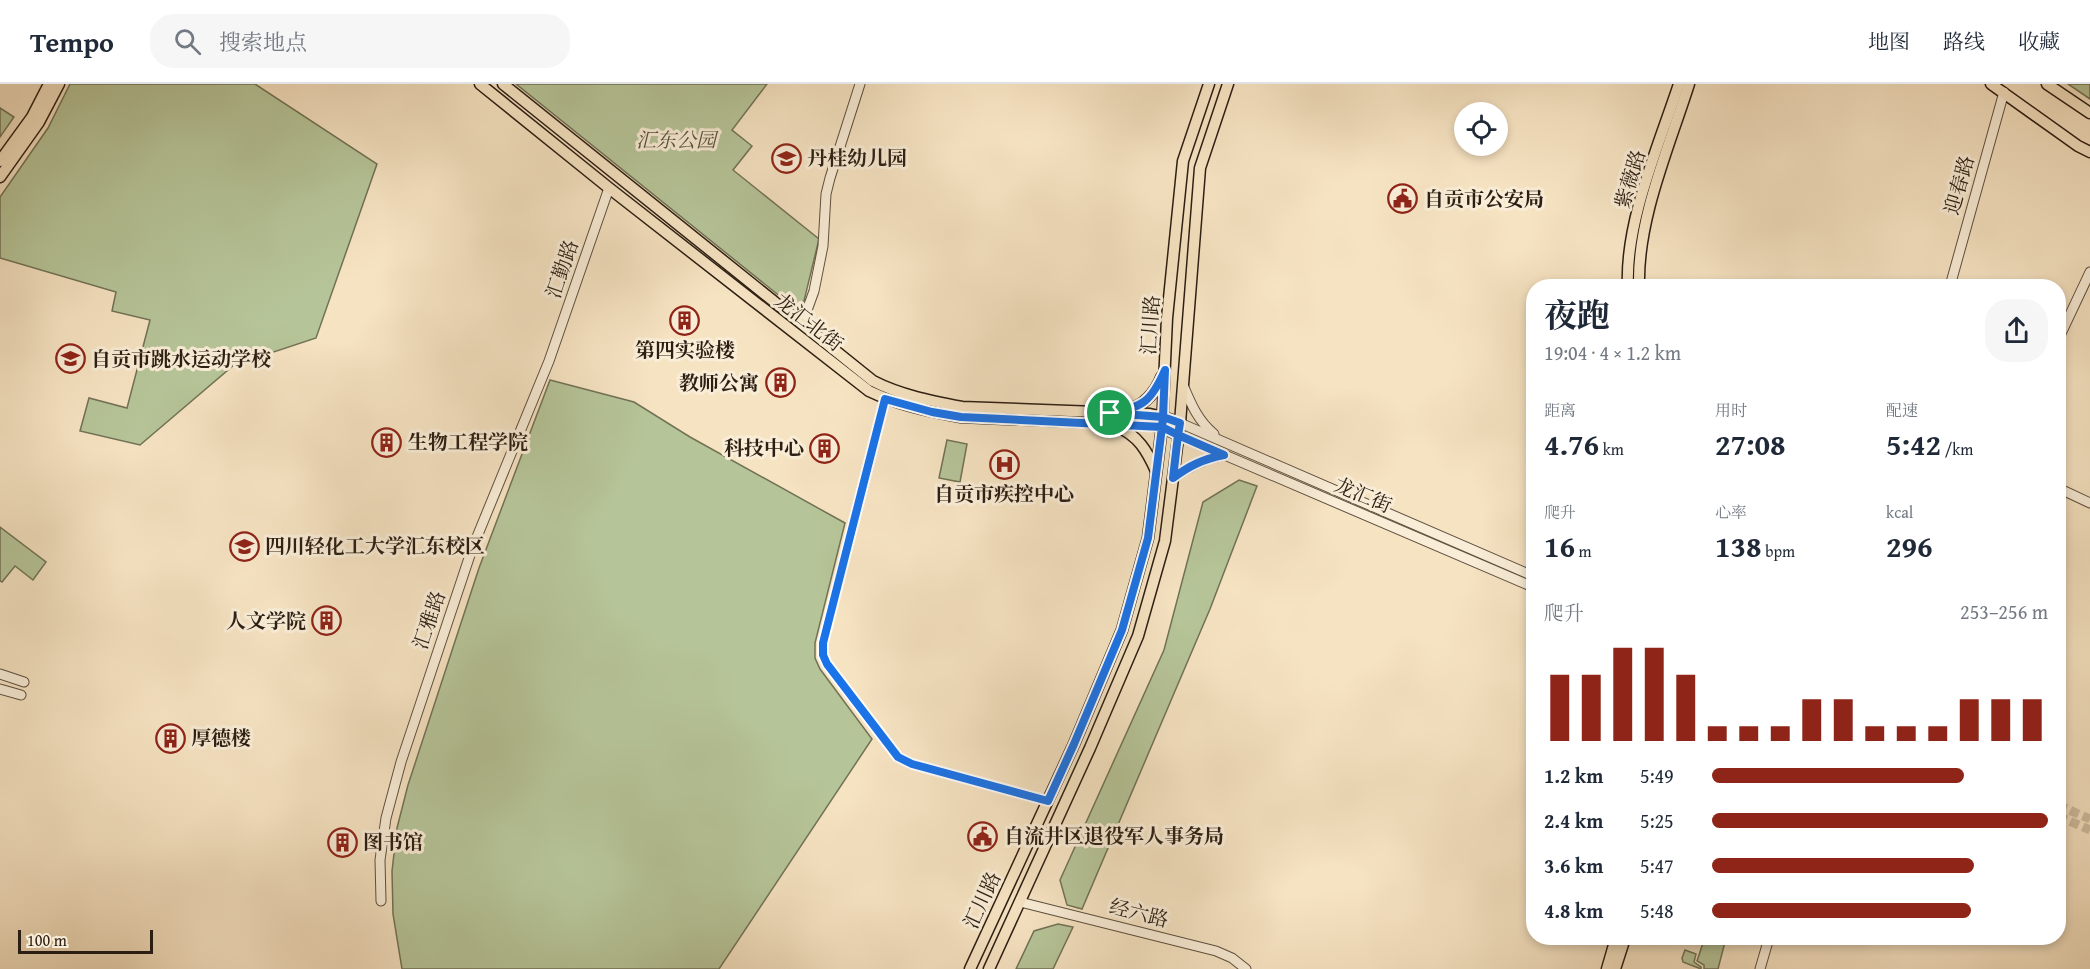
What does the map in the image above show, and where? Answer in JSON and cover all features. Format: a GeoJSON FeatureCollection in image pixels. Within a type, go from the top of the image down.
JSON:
{"type":"FeatureCollection","features":[{"type":"Feature","properties":{"kind":"main road"},"geometry":{"type":"LineString","coordinates":[[0,161],[32,117],[49,84]]}},
{"type":"Feature","properties":{"kind":"main road"},"geometry":{"type":"LineString","coordinates":[[0,177],[39,122],[59,84]]}},
{"type":"Feature","properties":{"kind":"main road","name":"龙汇北街"},"geometry":{"type":"LineString","coordinates":[[480,84],[828,361],[869,391],[885,399],[932,412],[961,417],[1109,418]]}},
{"type":"Feature","properties":{"kind":"main road","name":"龙汇北街"},"geometry":{"type":"LineString","coordinates":[[503,84],[873,381],[888,389],[962,407],[1162,422],[1179,429]]}},
{"type":"Feature","properties":{"kind":"main road","name":"汇川路"},"geometry":{"type":"LineString","coordinates":[[970,969],[1074,744],[1122,630],[1148,538],[1162,422],[1167,318],[1183,161],[1209,84]]}},
{"type":"Feature","properties":{"kind":"main road","name":"汇川路"},"geometry":{"type":"LineString","coordinates":[[989,969],[1138,636],[1165,541],[1179,429],[1200,168],[1228,84]]}},
{"type":"Feature","properties":{"kind":"main road","name":"紫薇路"},"geometry":{"type":"LineString","coordinates":[[1628,279],[1627,266],[1638,210],[1679,84]]}},
{"type":"Feature","properties":{"kind":"main road","name":"紫薇路"},"geometry":{"type":"LineString","coordinates":[[1639,279],[1638,266],[1648,212],[1689,84]]}},
{"type":"Feature","properties":{"kind":"main road"},"geometry":{"type":"LineString","coordinates":[[1991,84],[2078,146],[2090,152]]}},
{"type":"Feature","properties":{"kind":"main road"},"geometry":{"type":"LineString","coordinates":[[2048,84],[2090,113]]}},
{"type":"Feature","properties":{"kind":"main road"},"geometry":{"type":"LineString","coordinates":[[1109,418],[1133,409],[1150,397],[1156,391],[1165,370]]}},
{"type":"Feature","properties":{"kind":"main road"},"geometry":{"type":"LineString","coordinates":[[1109,418],[1129,432],[1146,449],[1156,472]]}},
{"type":"Feature","properties":{"kind":"main road"},"geometry":{"type":"LineString","coordinates":[[1607,969],[1614,945]]}},
{"type":"Feature","properties":{"kind":"main road"},"geometry":{"type":"LineString","coordinates":[[1615,969],[1623,945]]}},
{"type":"Feature","properties":{"kind":"street"},"geometry":{"type":"LineString","coordinates":[[802,324],[814,291],[823,246],[826,194],[860,84]]}},
{"type":"Feature","properties":{"kind":"street","name":"迎春路"},"geometry":{"type":"LineString","coordinates":[[1952,279],[2004,92]]}},
{"type":"Feature","properties":{"kind":"street","name":"汇勤路"},"geometry":{"type":"LineString","coordinates":[[549,361],[609,188]]}},
{"type":"Feature","properties":{"kind":"street"},"geometry":{"type":"LineString","coordinates":[[2066,323],[2090,272]]}},
{"type":"Feature","properties":{"kind":"street","name":"汇雅路"},"geometry":{"type":"LineString","coordinates":[[381,901],[380,860],[386,818],[401,762],[472,549],[549,361]]}},
{"type":"Feature","properties":{"kind":"street"},"geometry":{"type":"LineString","coordinates":[[1183,384],[1192,408],[1204,426],[1225,442]]}},
{"type":"Feature","properties":{"kind":"street"},"geometry":{"type":"LineString","coordinates":[[885,399],[823,643],[823,655],[827,664],[898,757],[912,764],[1048,801]]}},
{"type":"Feature","properties":{"kind":"street","name":"龙汇街"},"geometry":{"type":"LineString","coordinates":[[1179,429],[1225,442],[1526,573]]}},
{"type":"Feature","properties":{"kind":"street","name":"龙汇街"},"geometry":{"type":"LineString","coordinates":[[1179,429],[1224,455],[1526,584]]}},
{"type":"Feature","properties":{"kind":"street"},"geometry":{"type":"LineString","coordinates":[[1173,478],[1204,459],[1224,455]]}},
{"type":"Feature","properties":{"kind":"street"},"geometry":{"type":"LineString","coordinates":[[2066,492],[2090,502]]}},
{"type":"Feature","properties":{"kind":"street"},"geometry":{"type":"LineString","coordinates":[[0,674],[24,682]]}},
{"type":"Feature","properties":{"kind":"street"},"geometry":{"type":"LineString","coordinates":[[0,689],[21,695]]}},
{"type":"Feature","properties":{"kind":"street","name":"经六路"},"geometry":{"type":"LineString","coordinates":[[1020,902],[1216,951],[1232,958],[1246,969]]}},
{"type":"Feature","properties":{"kind":"street"},"geometry":{"type":"LineString","coordinates":[[1760,969],[1767,945]]}},
{"type":"Feature","properties":{"kind":"green space"},"geometry":{"type":"Polygon","coordinates":[[[70,84],[255,84],[377,164],[316,338],[234,365],[140,445],[80,431],[89,398],[127,408],[150,320],[112,311],[116,292],[0,258],[0,197],[48,128],[70,84]]]}},
{"type":"Feature","properties":{"kind":"green space","name":"汇东公园"},"geometry":{"type":"Polygon","coordinates":[[[516,84],[767,84],[732,130],[752,146],[733,170],[819,239],[804,301],[792,306],[516,84]]]}},
{"type":"Feature","properties":{"kind":"green space"},"geometry":{"type":"Polygon","coordinates":[[[2068,84],[2090,84],[2090,99],[2068,84]]]}},
{"type":"Feature","properties":{"kind":"green space"},"geometry":{"type":"Polygon","coordinates":[[[0,108],[14,117],[0,137],[0,108]]]}},
{"type":"Feature","properties":{"kind":"green space"},"geometry":{"type":"Polygon","coordinates":[[[550,380],[634,402],[690,437],[845,523],[815,643],[815,658],[820,669],[872,739],[719,969],[402,969],[393,914],[392,871],[397,828],[408,785],[479,568],[550,380]]]}},
{"type":"Feature","properties":{"kind":"green space"},"geometry":{"type":"Polygon","coordinates":[[[947,440],[967,444],[960,482],[939,478],[947,440]]]}},
{"type":"Feature","properties":{"kind":"green space"},"geometry":{"type":"Polygon","coordinates":[[[1239,480],[1257,486],[1210,609],[1082,909],[1067,905],[1060,880],[1164,650],[1203,502],[1239,480]]]}},
{"type":"Feature","properties":{"kind":"green space"},"geometry":{"type":"Polygon","coordinates":[[[0,527],[46,562],[33,580],[15,566],[2,582],[0,581],[0,527]]]}},
{"type":"Feature","properties":{"kind":"green space"},"geometry":{"type":"Polygon","coordinates":[[[1058,924],[1073,927],[1053,969],[1016,969],[1034,931],[1058,924]]]}},
{"type":"Feature","properties":{"kind":"green space"},"geometry":{"type":"Polygon","coordinates":[[[1702,945],[1724,945],[1718,969],[1704,969],[1704,965],[1697,961],[1702,945]]]}},
{"type":"Feature","properties":{"kind":"green space"},"geometry":{"type":"Polygon","coordinates":[[[1685,950],[1696,954],[1694,962],[1701,969],[1683,962],[1685,950]]]}},
{"type":"Feature","properties":{"kind":"tunnel"},"geometry":{"type":"LineString","coordinates":[[2066,808],[2090,819]]}},
{"type":"Feature","properties":{"kind":"tunnel"},"geometry":{"type":"LineString","coordinates":[[2066,820],[2090,830]]}},
{"type":"Feature","properties":{"kind":"place","name":"丹桂幼儿园"},"geometry":{"type":"Point","coordinates":[786,158]}},
{"type":"Feature","properties":{"kind":"place","name":"自贡市公安局"},"geometry":{"type":"Point","coordinates":[1403,199]}},
{"type":"Feature","properties":{"kind":"place","name":"第四实验楼"},"geometry":{"type":"Point","coordinates":[685,320]}},
{"type":"Feature","properties":{"kind":"place","name":"自贡市跳水运动学校"},"geometry":{"type":"Point","coordinates":[70,359]}},
{"type":"Feature","properties":{"kind":"place","name":"教师公寓"},"geometry":{"type":"Point","coordinates":[780,383]}},
{"type":"Feature","properties":{"kind":"place","name":"生物工程学院"},"geometry":{"type":"Point","coordinates":[387,442]}},
{"type":"Feature","properties":{"kind":"place","name":"科技中心"},"geometry":{"type":"Point","coordinates":[825,448]}},
{"type":"Feature","properties":{"kind":"place","name":"自贡市疾控中心"},"geometry":{"type":"Point","coordinates":[1004,464]}},
{"type":"Feature","properties":{"kind":"place","name":"四川轻化工大学汇东校区"},"geometry":{"type":"Point","coordinates":[244,546]}},
{"type":"Feature","properties":{"kind":"place","name":"人文学院"},"geometry":{"type":"Point","coordinates":[327,621]}},
{"type":"Feature","properties":{"kind":"place","name":"厚德楼"},"geometry":{"type":"Point","coordinates":[170,738]}},
{"type":"Feature","properties":{"kind":"place","name":"自流井区退役军人事务局"},"geometry":{"type":"Point","coordinates":[983,836]}},
{"type":"Feature","properties":{"kind":"place","name":"图书馆"},"geometry":{"type":"Point","coordinates":[342,842]}},
{"type":"Feature","properties":{"kind":"route"},"geometry":{"type":"LineString","coordinates":[[1110,413],[1133,409],[1150,397],[1156,391],[1165,370],[1163,417],[1180,423],[1178,435],[1224,455],[1204,459],[1173,478],[1178,435],[1162,427],[1148,538],[1122,630],[1048,801],[912,764],[898,757],[827,664],[823,655],[823,643],[885,399],[932,412],[961,417],[1162,427],[1163,417],[1150,414],[1110,413]]}}]}
